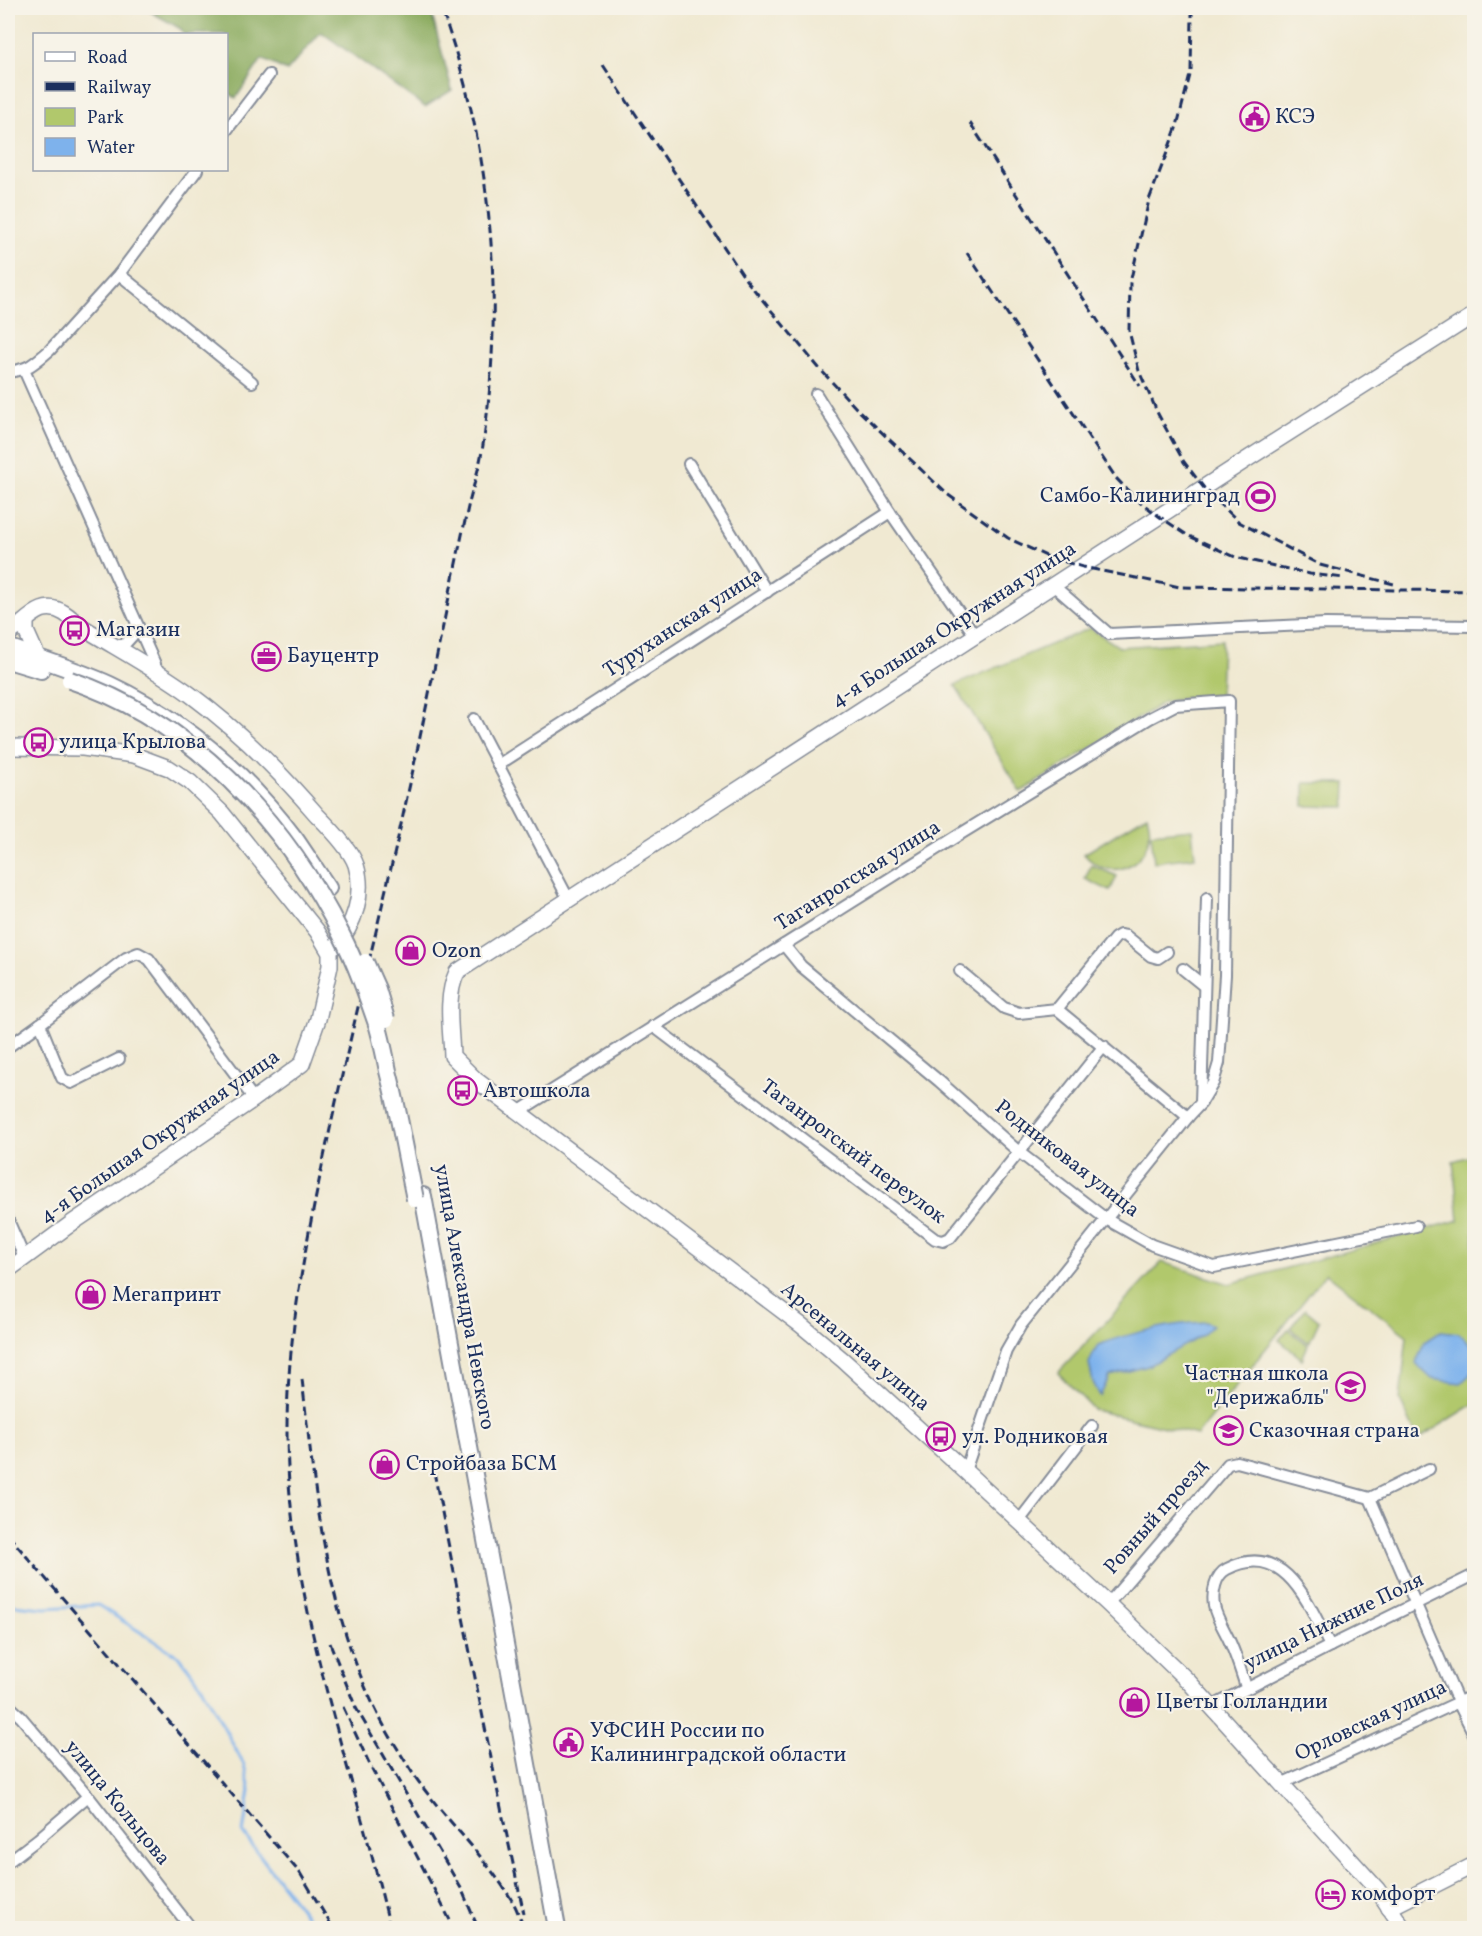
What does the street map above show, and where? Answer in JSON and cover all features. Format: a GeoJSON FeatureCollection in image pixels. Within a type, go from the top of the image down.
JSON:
{"type":"FeatureCollection","features":[{"type":"Feature","properties":{"kind":"main road"},"geometry":{"type":"LineString","coordinates":[[8,647],[38,658],[72,675]]}},
{"type":"Feature","properties":{"kind":"main road"},"geometry":{"type":"LineString","coordinates":[[8,660],[72,675]]}},
{"type":"Feature","properties":{"kind":"main road","name":"улица Александра Невского"},"geometry":{"type":"LineString","coordinates":[[72,675],[112,686],[167,717],[193,734],[232,767],[295,839],[328,888],[355,939],[377,989],[395,1052],[419,1198],[557,1929]]}},
{"type":"Feature","properties":{"kind":"main road"},"geometry":{"type":"LineString","coordinates":[[419,1198],[452,1413],[549,1929]]}},
{"type":"Feature","properties":{"kind":"street"},"geometry":{"type":"LineString","coordinates":[[228,128],[269,75]]}},
{"type":"Feature","properties":{"kind":"street"},"geometry":{"type":"LineString","coordinates":[[8,372],[24,370],[50,350],[119,274],[196,171]]}},
{"type":"Feature","properties":{"kind":"street"},"geometry":{"type":"LineString","coordinates":[[119,274],[252,382]]}},
{"type":"Feature","properties":{"kind":"street","name":"4-я Большая Окружная улица"},"geometry":{"type":"LineString","coordinates":[[457,972],[1249,458],[1474,315]]}},
{"type":"Feature","properties":{"kind":"street"},"geometry":{"type":"LineString","coordinates":[[24,370],[136,626],[155,664],[152,670]]}},
{"type":"Feature","properties":{"kind":"street"},"geometry":{"type":"LineString","coordinates":[[816,394],[890,512],[976,637]]}},
{"type":"Feature","properties":{"kind":"street"},"geometry":{"type":"LineString","coordinates":[[689,464],[767,592]]}},
{"type":"Feature","properties":{"kind":"street","name":"Туруханская улица"},"geometry":{"type":"LineString","coordinates":[[498,765],[890,512]]}},
{"type":"Feature","properties":{"kind":"street"},"geometry":{"type":"LineString","coordinates":[[1053,586],[1109,634],[1326,624],[1474,626]]}},
{"type":"Feature","properties":{"kind":"street"},"geometry":{"type":"LineString","coordinates":[[8,634],[43,608],[52,608],[64,613],[206,706],[256,751],[322,820],[352,858],[356,866],[357,903],[345,926],[327,948],[222,813],[190,782],[169,768],[134,755],[93,749],[8,747]]}},
{"type":"Feature","properties":{"kind":"street"},"geometry":{"type":"LineString","coordinates":[[26,621],[26,632],[38,658]]}},
{"type":"Feature","properties":{"kind":"street"},"geometry":{"type":"LineString","coordinates":[[111,645],[124,645],[134,635],[136,626]]}},
{"type":"Feature","properties":{"kind":"street","name":"Таганрогская улица"},"geometry":{"type":"LineString","coordinates":[[518,1112],[971,827],[1150,718],[1175,705],[1229,701],[1225,975],[1219,1063],[1213,1083],[1201,1102]]}},
{"type":"Feature","properties":{"kind":"street"},"geometry":{"type":"LineString","coordinates":[[474,719],[569,900]]}},
{"type":"Feature","properties":{"kind":"street"},"geometry":{"type":"LineString","coordinates":[[965,1471],[1006,1351],[1021,1325],[1201,1102],[1208,898]]}},
{"type":"Feature","properties":{"kind":"street"},"geometry":{"type":"LineString","coordinates":[[1057,1009],[1115,938],[1120,935],[1125,936],[1151,956],[1158,958],[1167,952]]}},
{"type":"Feature","properties":{"kind":"street","name":"Родниковая улица"},"geometry":{"type":"LineString","coordinates":[[784,945],[801,966],[931,1074],[1020,1153],[1106,1219],[1152,1245],[1214,1266],[1416,1226]]}},
{"type":"Feature","properties":{"kind":"street","name":"4-я Большая Окружная улица"},"geometry":{"type":"LineString","coordinates":[[8,1270],[302,1064],[322,1004],[330,966],[327,948]]}},
{"type":"Feature","properties":{"kind":"street"},"geometry":{"type":"LineString","coordinates":[[8,1047],[126,958],[138,953],[149,959],[254,1099]]}},
{"type":"Feature","properties":{"kind":"street"},"geometry":{"type":"LineString","coordinates":[[1183,969],[1204,986]]}},
{"type":"Feature","properties":{"kind":"street"},"geometry":{"type":"LineString","coordinates":[[960,971],[1004,1008],[1019,1013],[1057,1009],[1188,1117]]}},
{"type":"Feature","properties":{"kind":"street","name":"Арсенальная улица"},"geometry":{"type":"LineString","coordinates":[[457,972],[450,986],[452,1056],[476,1080],[801,1325],[965,1471],[1108,1604],[1213,1706],[1377,1889],[1403,1929]]}},
{"type":"Feature","properties":{"kind":"street"},"geometry":{"type":"LineString","coordinates":[[40,1024],[66,1082],[71,1083],[118,1059]]}},
{"type":"Feature","properties":{"kind":"street","name":"Таганрогский переулок"},"geometry":{"type":"LineString","coordinates":[[653,1026],[935,1239],[943,1241],[950,1238],[1104,1046]]}},
{"type":"Feature","properties":{"kind":"street"},"geometry":{"type":"LineString","coordinates":[[8,1220],[24,1257]]}},
{"type":"Feature","properties":{"kind":"street"},"geometry":{"type":"LineString","coordinates":[[1019,1521],[1092,1426]]}},
{"type":"Feature","properties":{"kind":"street","name":"Ровный проезд"},"geometry":{"type":"LineString","coordinates":[[1108,1604],[1228,1464],[1237,1462],[1370,1498]]}},
{"type":"Feature","properties":{"kind":"street"},"geometry":{"type":"LineString","coordinates":[[1429,1469],[1370,1498],[1474,1734]]}},
{"type":"Feature","properties":{"kind":"street"},"geometry":{"type":"LineString","coordinates":[[1246,1688],[1234,1652],[1214,1606],[1215,1584],[1223,1571],[1240,1563],[1259,1561],[1281,1569],[1301,1589],[1330,1646]]}},
{"type":"Feature","properties":{"kind":"street","name":"улица Нижние Поля"},"geometry":{"type":"LineString","coordinates":[[1213,1706],[1416,1602],[1474,1575]]}},
{"type":"Feature","properties":{"kind":"street","name":"Орловская улица"},"geometry":{"type":"LineString","coordinates":[[1283,1784],[1474,1695]]}},
{"type":"Feature","properties":{"kind":"street","name":"улица Кольцова"},"geometry":{"type":"LineString","coordinates":[[8,1705],[21,1717],[88,1796],[191,1929]]}},
{"type":"Feature","properties":{"kind":"street"},"geometry":{"type":"LineString","coordinates":[[8,1862],[88,1796]]}},
{"type":"Feature","properties":{"kind":"street"},"geometry":{"type":"LineString","coordinates":[[1389,1908],[1474,1865]]}},
{"type":"Feature","properties":{"kind":"green space"},"geometry":{"type":"Polygon","coordinates":[[[144,8],[430,8],[452,90],[425,107],[321,32],[287,71],[262,59],[236,98],[228,93],[228,33],[183,33],[181,29],[144,8]]]}},
{"type":"Feature","properties":{"kind":"green space"},"geometry":{"type":"Polygon","coordinates":[[[1090,628],[1119,647],[1222,640],[1220,696],[1193,697],[1164,702],[1021,792],[955,685],[1090,628]]]}},
{"type":"Feature","properties":{"kind":"green space"},"geometry":{"type":"Polygon","coordinates":[[[1304,783],[1346,783],[1345,807],[1304,806],[1304,783]]]}},
{"type":"Feature","properties":{"kind":"green space"},"geometry":{"type":"Polygon","coordinates":[[[1147,815],[1150,830],[1147,844],[1132,864],[1121,869],[1108,869],[1096,864],[1084,854],[1147,815]]]}},
{"type":"Feature","properties":{"kind":"green space"},"geometry":{"type":"Polygon","coordinates":[[[1192,829],[1195,857],[1154,862],[1151,833],[1192,829]]]}},
{"type":"Feature","properties":{"kind":"green space"},"geometry":{"type":"Polygon","coordinates":[[[1091,865],[1117,876],[1110,891],[1085,879],[1091,865]]]}},
{"type":"Feature","properties":{"kind":"green space"},"geometry":{"type":"Polygon","coordinates":[[[1474,1155],[1474,1404],[1418,1439],[1400,1400],[1407,1336],[1326,1273],[1197,1435],[1094,1410],[1058,1373],[1162,1262],[1229,1284],[1459,1220],[1453,1161],[1474,1155]]]}},
{"type":"Feature","properties":{"kind":"green space"},"geometry":{"type":"Polygon","coordinates":[[[1305,1309],[1319,1321],[1309,1343],[1290,1328],[1305,1309]]]}},
{"type":"Feature","properties":{"kind":"green space"},"geometry":{"type":"Polygon","coordinates":[[[1288,1329],[1308,1345],[1302,1359],[1279,1340],[1288,1329]]]}},
{"type":"Feature","properties":{"kind":"water"},"geometry":{"type":"Polygon","coordinates":[[[1206,1322],[1213,1325],[1203,1335],[1148,1366],[1110,1376],[1100,1396],[1093,1382],[1089,1363],[1098,1345],[1151,1329],[1206,1322]]]}},
{"type":"Feature","properties":{"kind":"water"},"geometry":{"type":"Polygon","coordinates":[[[1441,1331],[1459,1333],[1474,1348],[1474,1371],[1461,1383],[1432,1379],[1416,1364],[1424,1342],[1441,1331]]]}},
{"type":"Feature","properties":{"kind":"waterway"},"geometry":{"type":"LineString","coordinates":[[14,1605],[45,1608],[98,1605],[181,1658],[203,1688],[244,1765],[250,1790],[243,1833],[315,1928]]}},
{"type":"Feature","properties":{"kind":"railway"},"geometry":{"type":"LineString","coordinates":[[390,1928],[324,1682],[310,1619],[298,1557],[290,1494],[287,1430],[289,1370],[296,1310],[317,1191],[407,797],[468,507],[480,461],[490,389],[493,279],[483,169],[458,61],[441,8]]}},
{"type":"Feature","properties":{"kind":"railway"},"geometry":{"type":"LineString","coordinates":[[1191,8],[1191,71],[1177,126],[1149,200],[1130,283],[1129,331],[1139,371],[1158,414],[1184,462],[1204,488],[1239,522],[1320,565],[1394,584]]}},
{"type":"Feature","properties":{"kind":"railway"},"geometry":{"type":"LineString","coordinates":[[603,65],[746,280],[819,368],[856,408],[947,494],[1008,538],[1048,557],[1083,567],[1180,587],[1474,591]]}},
{"type":"Feature","properties":{"kind":"railway"},"geometry":{"type":"LineString","coordinates":[[970,123],[1140,386]]}},
{"type":"Feature","properties":{"kind":"railway"},"geometry":{"type":"LineString","coordinates":[[967,253],[1116,478],[1134,497],[1187,535],[1235,557],[1310,574],[1344,578]]}},
{"type":"Feature","properties":{"kind":"railway"},"geometry":{"type":"LineString","coordinates":[[302,1379],[320,1520],[340,1613],[354,1658],[372,1701],[410,1770],[501,1884],[515,1906],[524,1928]]}},
{"type":"Feature","properties":{"kind":"railway"},"geometry":{"type":"LineString","coordinates":[[434,1472],[524,1914]]}},
{"type":"Feature","properties":{"kind":"railway"},"geometry":{"type":"LineString","coordinates":[[8,1535],[300,1873],[333,1928]]}},
{"type":"Feature","properties":{"kind":"railway"},"geometry":{"type":"LineString","coordinates":[[330,1643],[356,1708],[462,1890],[478,1928]]}},
{"type":"Feature","properties":{"kind":"railway"},"geometry":{"type":"LineString","coordinates":[[343,1707],[370,1765],[454,1928]]}},
{"type":"Feature","properties":{"kind":"place","name":"КСЭ"},"geometry":{"type":"Point","coordinates":[1254,117]}},
{"type":"Feature","properties":{"kind":"place","name":"Самбо-Калининград"},"geometry":{"type":"Point","coordinates":[1261,496]}},
{"type":"Feature","properties":{"kind":"place","name":"Магазин"},"geometry":{"type":"Point","coordinates":[75,630]}},
{"type":"Feature","properties":{"kind":"place","name":"Бауцентр"},"geometry":{"type":"Point","coordinates":[266,656]}},
{"type":"Feature","properties":{"kind":"place","name":"улица Крылова"},"geometry":{"type":"Point","coordinates":[38,742]}},
{"type":"Feature","properties":{"kind":"place","name":"Ozon"},"geometry":{"type":"Point","coordinates":[411,951]}},
{"type":"Feature","properties":{"kind":"place","name":"Автошкола"},"geometry":{"type":"Point","coordinates":[462,1091]}},
{"type":"Feature","properties":{"kind":"place","name":"Мегапринт"},"geometry":{"type":"Point","coordinates":[91,1295]}},
{"type":"Feature","properties":{"kind":"place","name":"Частная школа \"Дерижабль\""},"geometry":{"type":"Point","coordinates":[1350,1386]}},
{"type":"Feature","properties":{"kind":"place","name":"Сказочная страна"},"geometry":{"type":"Point","coordinates":[1228,1431]}},
{"type":"Feature","properties":{"kind":"place","name":"ул. Родниковая"},"geometry":{"type":"Point","coordinates":[941,1437]}},
{"type":"Feature","properties":{"kind":"place","name":"Стройбаза БСМ"},"geometry":{"type":"Point","coordinates":[385,1464]}},
{"type":"Feature","properties":{"kind":"place","name":"Цветы Голландии"},"geometry":{"type":"Point","coordinates":[1135,1702]}},
{"type":"Feature","properties":{"kind":"place","name":"УФСИН России по Калининградской области"},"geometry":{"type":"Point","coordinates":[569,1743]}},
{"type":"Feature","properties":{"kind":"place","name":"комфорт"},"geometry":{"type":"Point","coordinates":[1330,1894]}}]}
